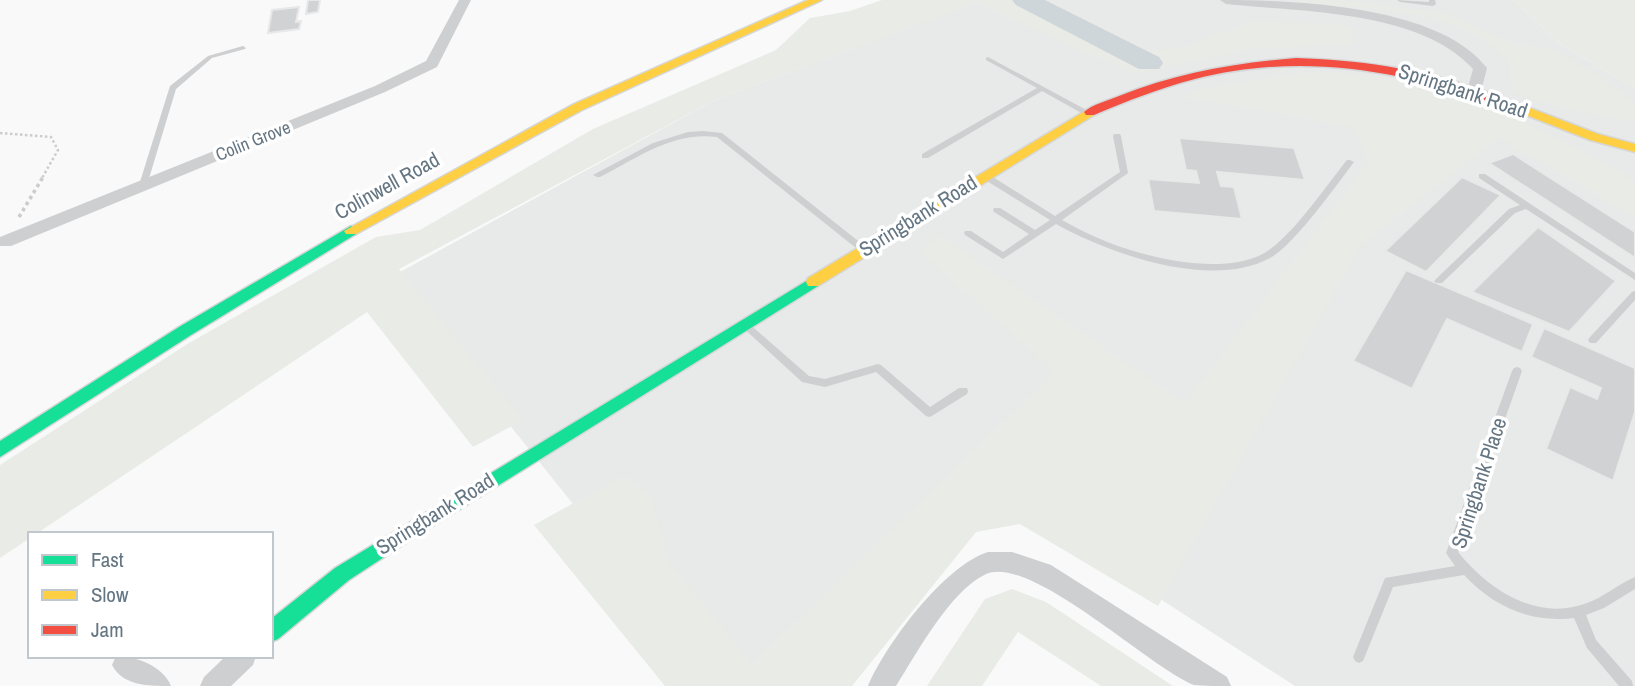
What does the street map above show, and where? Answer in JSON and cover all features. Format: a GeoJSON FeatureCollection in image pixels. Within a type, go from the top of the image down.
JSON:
{"type":"FeatureCollection","features":[{"type":"Feature","properties":{"kind":"street","name":"Colin Grove"},"geometry":{"type":"LineString","coordinates":[[5,242],[380,89],[432,64],[464,0]]}},
{"type":"Feature","properties":{"kind":"street","name":"Colinwell Road"},"geometry":{"type":"LineString","coordinates":[[0,450],[224,306],[407,198],[611,92],[817,0]]}},
{"type":"Feature","properties":{"kind":"street"},"geometry":{"type":"LineString","coordinates":[[1226,0],[1262,2],[1398,22],[1439,34],[1461,46],[1477,61],[1480,68],[1474,91]]}},
{"type":"Feature","properties":{"kind":"street","name":"Springbank Road"},"geometry":{"type":"LineString","coordinates":[[273,630],[369,555],[743,323],[1088,113],[1172,78],[1269,61],[1326,59],[1378,65],[1474,91],[1584,134],[1635,148]]}},
{"type":"Feature","properties":{"kind":"street"},"geometry":{"type":"LineString","coordinates":[[881,686],[935,608],[961,578],[981,564],[1012,562],[1043,573],[1218,686]]}},
{"type":"Feature","properties":{"kind":"street"},"geometry":{"type":"LineString","coordinates":[[213,686],[242,658]]}},
{"type":"Feature","properties":{"kind":"street"},"geometry":{"type":"LineString","coordinates":[[125,665],[158,686]]}},
{"type":"Feature","properties":{"kind":"lane"},"geometry":{"type":"LineString","coordinates":[[1400,0],[1433,4],[1432,0]]}},
{"type":"Feature","properties":{"kind":"lane"},"geometry":{"type":"LineString","coordinates":[[143,185],[173,88],[210,57],[243,48]]}},
{"type":"Feature","properties":{"kind":"lane"},"geometry":{"type":"LineString","coordinates":[[988,59],[1088,113]]}},
{"type":"Feature","properties":{"kind":"lane"},"geometry":{"type":"LineString","coordinates":[[925,156],[1042,89]]}},
{"type":"Feature","properties":{"kind":"lane"},"geometry":{"type":"LineString","coordinates":[[597,175],[682,134],[707,132],[719,135],[864,250]]}},
{"type":"Feature","properties":{"kind":"lane"},"geometry":{"type":"LineString","coordinates":[[968,233],[1003,256],[1124,173],[1117,136]]}},
{"type":"Feature","properties":{"kind":"lane"},"geometry":{"type":"LineString","coordinates":[[984,175],[1102,243],[1144,256],[1218,267],[1240,266],[1272,253],[1350,162]]}},
{"type":"Feature","properties":{"kind":"lane"},"geometry":{"type":"LineString","coordinates":[[1482,176],[1635,277]]}},
{"type":"Feature","properties":{"kind":"lane"},"geometry":{"type":"LineString","coordinates":[[1439,281],[1512,211],[1527,205]]}},
{"type":"Feature","properties":{"kind":"lane"},"geometry":{"type":"LineString","coordinates":[[997,210],[1035,234]]}},
{"type":"Feature","properties":{"kind":"lane"},"geometry":{"type":"LineString","coordinates":[[1593,340],[1635,294]]}},
{"type":"Feature","properties":{"kind":"lane"},"geometry":{"type":"LineString","coordinates":[[743,323],[806,379],[825,383],[878,368],[930,413],[963,390]]}},
{"type":"Feature","properties":{"kind":"lane","name":"Springbank Place"},"geometry":{"type":"LineString","coordinates":[[1517,371],[1452,553],[1464,570],[1488,591],[1516,607],[1543,614],[1578,612],[1635,582]]}},
{"type":"Feature","properties":{"kind":"lane"},"geometry":{"type":"LineString","coordinates":[[1359,657],[1389,582],[1464,570]]}},
{"type":"Feature","properties":{"kind":"lane"},"geometry":{"type":"LineString","coordinates":[[1578,612],[1591,644],[1627,686]]}},
{"type":"Feature","properties":{"kind":"path"},"geometry":{"type":"LineString","coordinates":[[0,133],[51,136],[58,150],[5,242]]}},
{"type":"Feature","properties":{"kind":"shaded area"},"geometry":{"type":"Polygon","coordinates":[[[882,0],[1038,0],[1142,52],[1185,47],[1251,21],[1341,24],[1354,31],[1352,44],[1252,49],[1134,74],[976,3],[715,100],[399,269],[523,420],[473,447],[367,312],[39,532],[28,532],[28,539],[0,558],[0,465],[189,343],[376,237],[420,230],[593,129],[776,50],[810,18],[850,11],[882,0]]]}},
{"type":"Feature","properties":{"kind":"shaded area"},"geometry":{"type":"Polygon","coordinates":[[[982,0],[1513,0],[1560,44],[1635,88],[1635,686],[1295,686],[1151,593],[968,484],[751,686],[719,686],[391,277],[715,100],[982,0]]]}},
{"type":"Feature","properties":{"kind":"shaded area"},"geometry":{"type":"Polygon","coordinates":[[[1295,0],[1343,0],[1447,14],[1513,43],[1545,47],[1593,72],[1635,104],[1635,122],[1554,106],[1524,96],[1514,88],[1508,64],[1498,51],[1481,39],[1447,23],[1408,14],[1306,4],[1295,0]]]}},
{"type":"Feature","properties":{"kind":"shaded area"},"geometry":{"type":"Polygon","coordinates":[[[1513,0],[1635,0],[1635,88],[1560,44],[1513,0]]]}},
{"type":"Feature","properties":{"kind":"shaded area"},"geometry":{"type":"Polygon","coordinates":[[[1295,73],[1365,74],[1410,83],[1444,92],[1510,116],[1635,181],[1635,217],[1499,137],[1361,245],[1158,606],[1020,524],[976,532],[852,686],[665,686],[534,525],[624,475],[651,495],[669,562],[752,664],[1055,372],[919,251],[940,236],[1185,403],[1368,162],[1353,127],[1181,97],[1205,88],[1295,73]]]}},
{"type":"Feature","properties":{"kind":"shaded area"},"geometry":{"type":"Polygon","coordinates":[[[1012,589],[1046,602],[1173,686],[1101,686],[1018,632],[982,686],[927,686],[985,599],[1012,589]]]}},
{"type":"Feature","properties":{"kind":"building"},"geometry":{"type":"Polygon","coordinates":[[[308,0],[320,0],[318,12],[306,14],[308,0]]]}},
{"type":"Feature","properties":{"kind":"building"},"geometry":{"type":"Polygon","coordinates":[[[299,7],[296,22],[301,21],[299,29],[268,33],[272,10],[299,7]]]}},
{"type":"Feature","properties":{"kind":"building"},"geometry":{"type":"Polygon","coordinates":[[[1179,138],[1294,148],[1305,180],[1217,172],[1221,186],[1234,187],[1242,219],[1154,211],[1148,179],[1199,183],[1196,171],[1186,170],[1179,138]]]}},
{"type":"Feature","properties":{"kind":"building"},"geometry":{"type":"Polygon","coordinates":[[[1513,154],[1635,232],[1635,258],[1489,163],[1513,154]]]}},
{"type":"Feature","properties":{"kind":"building"},"geometry":{"type":"Polygon","coordinates":[[[1462,177],[1501,195],[1426,272],[1385,251],[1462,177]]]}},
{"type":"Feature","properties":{"kind":"building"},"geometry":{"type":"Polygon","coordinates":[[[1538,227],[1616,281],[1569,332],[1472,292],[1538,227]]]}},
{"type":"Feature","properties":{"kind":"building"},"geometry":{"type":"Polygon","coordinates":[[[1406,270],[1533,324],[1522,352],[1447,319],[1412,389],[1353,361],[1406,270]]]}},
{"type":"Feature","properties":{"kind":"building"},"geometry":{"type":"Polygon","coordinates":[[[1544,328],[1635,368],[1635,412],[1613,481],[1546,449],[1570,387],[1597,399],[1601,388],[1531,357],[1544,328]]]}},
{"type":"Feature","properties":{"kind":"waterway"},"geometry":{"type":"LineString","coordinates":[[1025,0],[1149,63]]}},
{"type":"Feature","properties":{"kind":"traffic: fast"},"geometry":{"type":"LineString","coordinates":[[0,450],[185,331],[351,231]]}},
{"type":"Feature","properties":{"kind":"traffic: fast"},"geometry":{"type":"LineString","coordinates":[[273,630],[342,574],[397,538],[813,282]]}},
{"type":"Feature","properties":{"kind":"traffic: slow"},"geometry":{"type":"LineString","coordinates":[[351,231],[578,107],[817,0]]}},
{"type":"Feature","properties":{"kind":"traffic: slow"},"geometry":{"type":"LineString","coordinates":[[1504,102],[1594,137],[1635,148]]}},
{"type":"Feature","properties":{"kind":"traffic: slow"},"geometry":{"type":"LineString","coordinates":[[813,282],[1090,112]]}},
{"type":"Feature","properties":{"kind":"traffic: jam"},"geometry":{"type":"LineString","coordinates":[[1090,112],[1194,75],[1245,66],[1296,62],[1346,63],[1398,71],[1450,83],[1504,102]]}}]}
